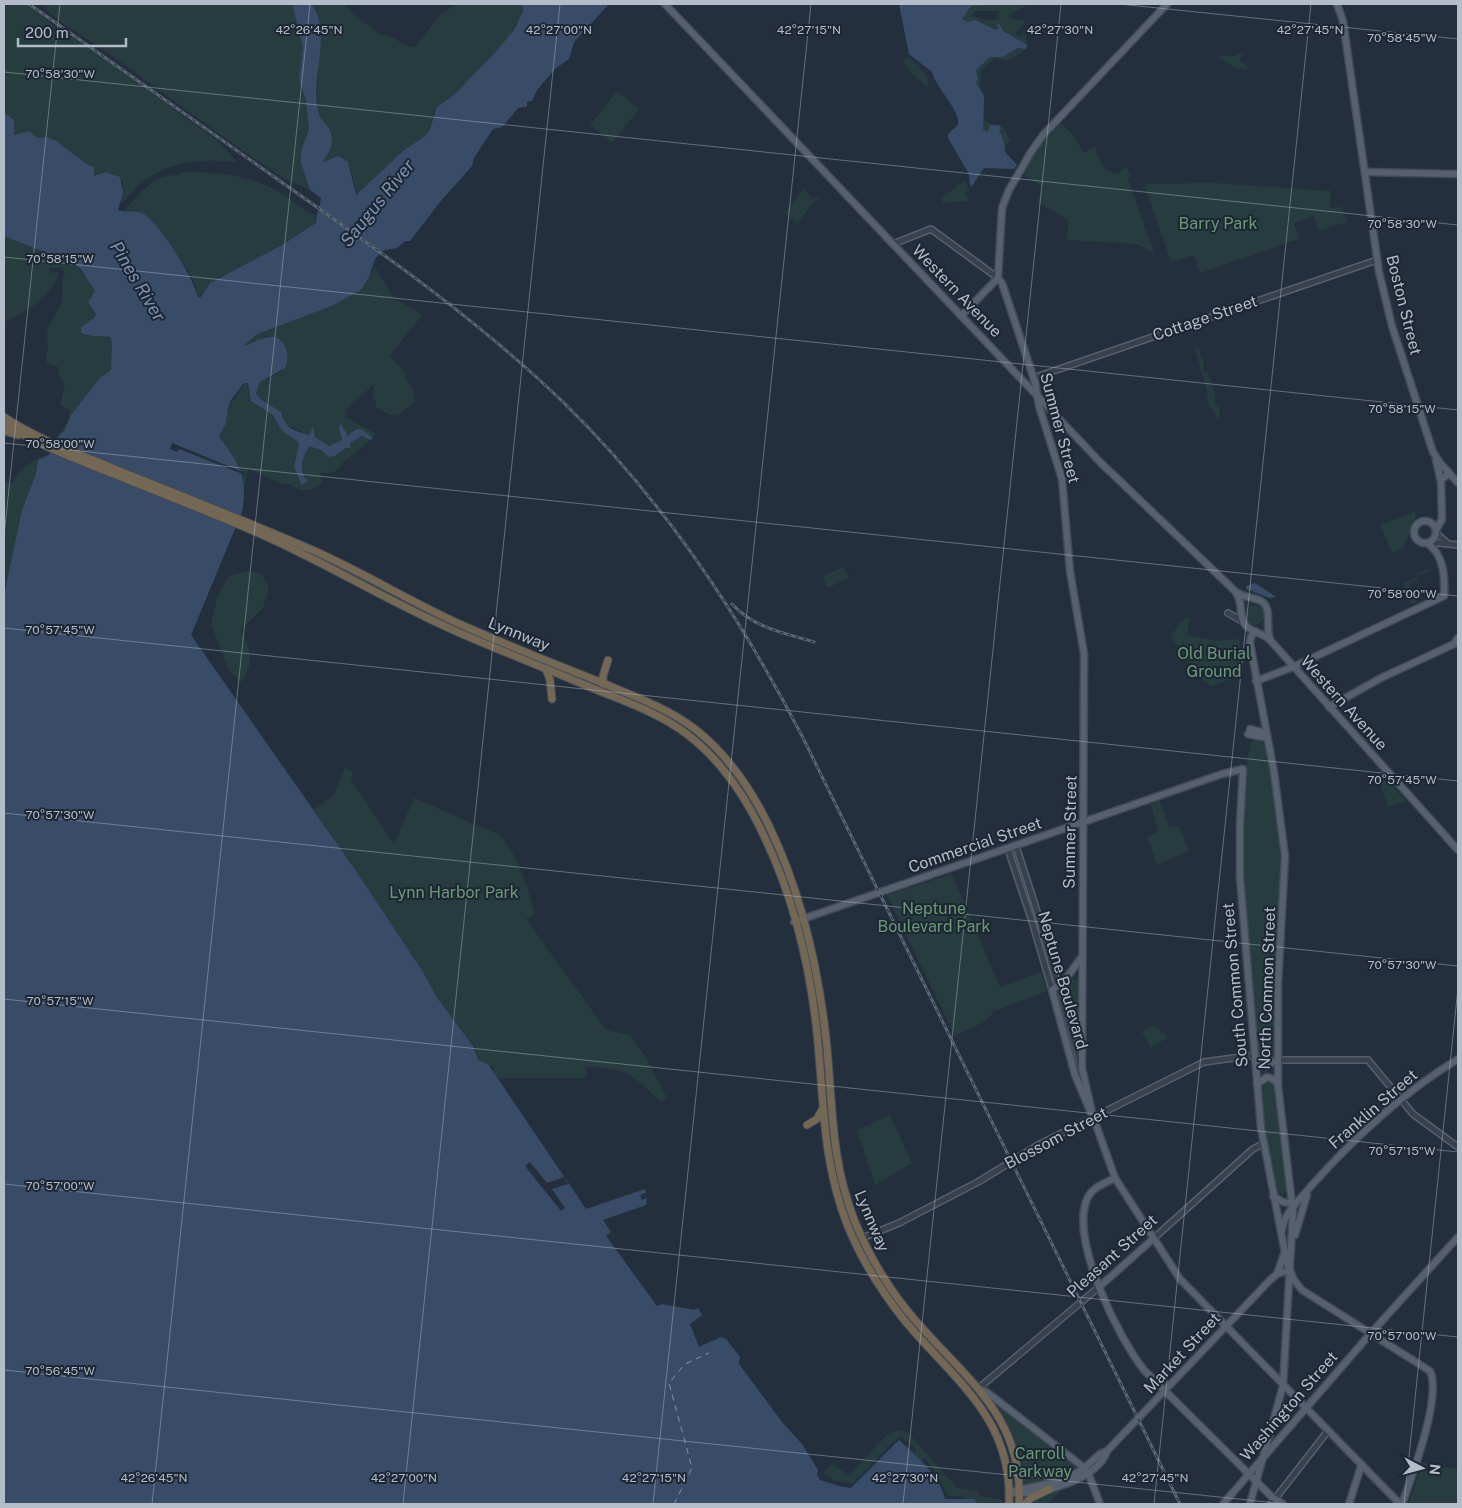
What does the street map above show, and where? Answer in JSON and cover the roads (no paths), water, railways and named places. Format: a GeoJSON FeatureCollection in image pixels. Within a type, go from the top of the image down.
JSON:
{"type":"FeatureCollection","features":[{"type":"Feature","properties":{"kind":"highway"},"geometry":{"type":"LineString","coordinates":[[5,419],[40,443]]}},
{"type":"Feature","properties":{"kind":"highway"},"geometry":{"type":"LineString","coordinates":[[5,419],[50,445]]}},
{"type":"Feature","properties":{"kind":"highway"},"geometry":{"type":"LineString","coordinates":[[4,431],[50,445]]}},
{"type":"Feature","properties":{"kind":"highway","name":"Lynnway"},"geometry":{"type":"LineString","coordinates":[[50,445],[240,523],[324,555],[462,626],[673,714],[702,736],[725,759],[749,790],[768,825],[782,858],[823,1016],[836,1159],[859,1240],[903,1305],[979,1388],[997,1412],[1009,1436],[1016,1461],[1022,1491],[1019,1504]]}},
{"type":"Feature","properties":{"kind":"highway","name":"Lynnway"},"geometry":{"type":"LineString","coordinates":[[240,523],[448,628],[661,717],[683,731],[708,752],[737,787],[760,826],[798,921],[815,1016],[825,1143],[833,1180],[873,1276],[895,1309],[965,1386],[986,1413],[1004,1452],[1009,1504]]}},
{"type":"Feature","properties":{"kind":"highway"},"geometry":{"type":"LineString","coordinates":[[603,684],[602,676],[608,660]]}},
{"type":"Feature","properties":{"kind":"highway"},"geometry":{"type":"LineString","coordinates":[[546,669],[550,680],[552,699]]}},
{"type":"Feature","properties":{"kind":"highway"},"geometry":{"type":"LineString","coordinates":[[807,1125],[818,1118],[822,1110]]}},
{"type":"Feature","properties":{"kind":"highway"},"geometry":{"type":"LineString","coordinates":[[1025,1504],[1031,1498],[1050,1489]]}},
{"type":"Feature","properties":{"kind":"main road","name":"Western Avenue"},"geometry":{"type":"LineString","coordinates":[[665,4],[1101,463],[1235,591],[1241,600],[1242,621],[1248,628],[1270,640],[1458,850]]}},
{"type":"Feature","properties":{"kind":"main road","name":"Summer Street"},"geometry":{"type":"LineString","coordinates":[[1082,1072],[1084,654],[1071,576],[1062,479],[1037,395],[1034,378],[1002,283],[998,278],[1002,208],[1008,192],[1043,135],[1167,4]]}},
{"type":"Feature","properties":{"kind":"main road","name":"Boston Street"},"geometry":{"type":"LineString","coordinates":[[1336,4],[1344,21],[1377,260],[1392,326],[1433,452],[1458,483]]}},
{"type":"Feature","properties":{"kind":"main road"},"geometry":{"type":"LineString","coordinates":[[1365,172],[1458,174]]}},
{"type":"Feature","properties":{"kind":"main road"},"geometry":{"type":"LineString","coordinates":[[961,316],[998,278]]}},
{"type":"Feature","properties":{"kind":"main road"},"geometry":{"type":"LineString","coordinates":[[1428,542],[1442,520],[1441,483],[1433,452]]}},
{"type":"Feature","properties":{"kind":"main road"},"geometry":{"type":"LineString","coordinates":[[1441,483],[1442,478],[1449,473]]}},
{"type":"Feature","properties":{"kind":"main road"},"geometry":{"type":"LineString","coordinates":[[1256,681],[1293,667],[1444,596],[1444,576],[1439,555],[1428,542],[1417,539],[1414,530],[1420,522],[1430,522],[1438,518],[1442,511]]}},
{"type":"Feature","properties":{"kind":"main road"},"geometry":{"type":"LineString","coordinates":[[1430,522],[1436,532]]}},
{"type":"Feature","properties":{"kind":"main road","name":"Western Avenue"},"geometry":{"type":"LineString","coordinates":[[1235,591],[1260,601],[1266,606],[1266,628],[1270,640]]}},
{"type":"Feature","properties":{"kind":"main road"},"geometry":{"type":"LineString","coordinates":[[1242,608],[1246,602],[1254,600]]}},
{"type":"Feature","properties":{"kind":"main road"},"geometry":{"type":"LineString","coordinates":[[1256,631],[1262,628],[1267,620]]}},
{"type":"Feature","properties":{"kind":"main road","name":"North Common Street"},"geometry":{"type":"LineString","coordinates":[[1256,631],[1250,642],[1277,794],[1285,860],[1278,984],[1277,1060],[1278,1084],[1296,1205],[1288,1245]]}},
{"type":"Feature","properties":{"kind":"main road"},"geometry":{"type":"LineString","coordinates":[[1329,707],[1389,674],[1454,644],[1458,638]]}},
{"type":"Feature","properties":{"kind":"main road"},"geometry":{"type":"LineString","coordinates":[[1249,732],[1266,735]]}},
{"type":"Feature","properties":{"kind":"main road","name":"Commercial Street"},"geometry":{"type":"LineString","coordinates":[[798,921],[1243,769]]}},
{"type":"Feature","properties":{"kind":"main road","name":"South Common Street"},"geometry":{"type":"LineString","coordinates":[[1243,769],[1240,864],[1257,1084],[1263,1144],[1273,1196],[1282,1236],[1288,1245]]}},
{"type":"Feature","properties":{"kind":"main road","name":"Summer Street"},"geometry":{"type":"LineString","coordinates":[[1052,990],[1068,977],[1079,963],[1082,954]]}},
{"type":"Feature","properties":{"kind":"main road"},"geometry":{"type":"LineString","coordinates":[[1068,977],[1077,976],[1082,982]]}},
{"type":"Feature","properties":{"kind":"main road","name":"Neptune Boulevard"},"geometry":{"type":"LineString","coordinates":[[1052,990],[1075,1075],[1093,1117],[1115,1178],[1183,1284],[1327,1432],[1401,1504]]}},
{"type":"Feature","properties":{"kind":"main road"},"geometry":{"type":"LineString","coordinates":[[1256,1058],[1266,1066],[1277,1060]]}},
{"type":"Feature","properties":{"kind":"main road","name":"Franklin Street"},"geometry":{"type":"LineString","coordinates":[[1282,1236],[1285,1218],[1350,1144],[1402,1100],[1458,1059]]}},
{"type":"Feature","properties":{"kind":"main road","name":"Neptune Boulevard"},"geometry":{"type":"LineString","coordinates":[[1082,1072],[1093,1117]]}},
{"type":"Feature","properties":{"kind":"main road"},"geometry":{"type":"LineString","coordinates":[[1257,1084],[1267,1077],[1273,1079],[1278,1084]]}},
{"type":"Feature","properties":{"kind":"main road"},"geometry":{"type":"LineString","coordinates":[[1115,1178],[1091,1192],[1086,1202],[1083,1216],[1089,1258],[1099,1287],[1133,1354],[1144,1370],[1249,1473],[1273,1502],[1283,1504]]}},
{"type":"Feature","properties":{"kind":"main road"},"geometry":{"type":"LineString","coordinates":[[1273,1196],[1281,1201],[1296,1205]]}},
{"type":"Feature","properties":{"kind":"main road","name":"Franklin Street"},"geometry":{"type":"LineString","coordinates":[[1288,1245],[1296,1205]]}},
{"type":"Feature","properties":{"kind":"main road","name":"Washington Street"},"geometry":{"type":"LineString","coordinates":[[1223,1504],[1371,1333],[1458,1237]]}},
{"type":"Feature","properties":{"kind":"main road","name":"Pleasant Street"},"geometry":{"type":"LineString","coordinates":[[1099,1287],[1153,1239]]}},
{"type":"Feature","properties":{"kind":"main road"},"geometry":{"type":"LineString","coordinates":[[1250,1504],[1283,1386],[1290,1270],[1288,1245]]}},
{"type":"Feature","properties":{"kind":"main road","name":"Market Street"},"geometry":{"type":"LineString","coordinates":[[1078,1475],[1102,1461],[1107,1451],[1277,1274],[1288,1245]]}},
{"type":"Feature","properties":{"kind":"main road"},"geometry":{"type":"LineString","coordinates":[[1290,1270],[1294,1280],[1302,1290]]}},
{"type":"Feature","properties":{"kind":"main road","name":"Market Street"},"geometry":{"type":"LineString","coordinates":[[1277,1274],[1290,1270]]}},
{"type":"Feature","properties":{"kind":"main road"},"geometry":{"type":"LineString","coordinates":[[1289,1290],[1292,1287],[1302,1290],[1428,1368],[1433,1382],[1423,1440],[1401,1504]]}},
{"type":"Feature","properties":{"kind":"main road"},"geometry":{"type":"LineString","coordinates":[[979,1388],[988,1393],[1086,1471],[1100,1504]]}},
{"type":"Feature","properties":{"kind":"main road"},"geometry":{"type":"LineString","coordinates":[[1349,1504],[1361,1466]]}},
{"type":"Feature","properties":{"kind":"main road"},"geometry":{"type":"LineString","coordinates":[[1009,1492],[1050,1489],[1078,1475]]}},
{"type":"Feature","properties":{"kind":"main road"},"geometry":{"type":"LineString","coordinates":[[1022,1491],[1078,1475]]}},
{"type":"Feature","properties":{"kind":"street"},"geometry":{"type":"LineString","coordinates":[[893,244],[931,229],[998,278]]}},
{"type":"Feature","properties":{"kind":"street","name":"Cottage Street"},"geometry":{"type":"LineString","coordinates":[[1034,378],[1377,260]]}},
{"type":"Feature","properties":{"kind":"street"},"geometry":{"type":"LineString","coordinates":[[1436,532],[1448,544]]}},
{"type":"Feature","properties":{"kind":"street"},"geometry":{"type":"LineString","coordinates":[[1428,542],[1458,545]]}},
{"type":"Feature","properties":{"kind":"street"},"geometry":{"type":"LineString","coordinates":[[1242,608],[1228,613],[1242,621]]}},
{"type":"Feature","properties":{"kind":"street","name":"Neptune Boulevard"},"geometry":{"type":"LineString","coordinates":[[1016,846],[1059,986],[1082,1072]]}},
{"type":"Feature","properties":{"kind":"street","name":"Neptune Boulevard"},"geometry":{"type":"LineString","coordinates":[[1008,849],[1036,931],[1052,990]]}},
{"type":"Feature","properties":{"kind":"street","name":"Blossom Street"},"geometry":{"type":"LineString","coordinates":[[859,1240],[899,1223],[978,1182],[1040,1144],[1204,1062],[1256,1058]]}},
{"type":"Feature","properties":{"kind":"street"},"geometry":{"type":"LineString","coordinates":[[1277,1060],[1368,1060],[1424,1124],[1458,1147]]}},
{"type":"Feature","properties":{"kind":"street","name":"Pleasant Street"},"geometry":{"type":"LineString","coordinates":[[1153,1239],[1253,1149],[1263,1144]]}},
{"type":"Feature","properties":{"kind":"street","name":"Pleasant Street"},"geometry":{"type":"LineString","coordinates":[[979,1388],[1099,1287]]}},
{"type":"Feature","properties":{"kind":"street"},"geometry":{"type":"LineString","coordinates":[[1273,1502],[1327,1432]]}},
{"type":"Feature","properties":{"kind":"water"},"geometry":{"type":"Polygon","coordinates":[[[292,4],[311,4],[317,13],[321,37],[316,99],[319,115],[332,135],[330,150],[323,162],[338,156],[348,162],[356,195],[403,151],[425,136],[430,129],[437,107],[456,93],[514,30],[523,11],[521,4],[609,4],[574,42],[569,59],[555,69],[537,90],[532,101],[527,102],[527,107],[518,108],[502,127],[493,129],[474,158],[472,166],[440,202],[410,241],[405,241],[397,248],[384,250],[375,259],[369,277],[361,290],[332,306],[257,334],[243,346],[266,337],[278,338],[282,342],[287,356],[285,368],[260,382],[256,393],[259,398],[281,412],[290,428],[309,435],[313,427],[315,437],[329,446],[342,440],[339,428],[340,422],[348,436],[354,430],[360,429],[373,438],[370,440],[362,436],[350,443],[351,448],[345,448],[335,456],[329,457],[321,450],[309,446],[302,464],[303,472],[308,481],[302,485],[294,467],[299,443],[279,427],[273,415],[251,401],[248,383],[244,383],[231,400],[226,423],[219,437],[241,472],[244,490],[242,512],[191,635],[356,871],[423,972],[438,999],[473,1046],[478,1060],[488,1064],[586,1209],[645,1189],[646,1193],[640,1195],[642,1200],[647,1198],[646,1205],[603,1220],[611,1232],[606,1236],[657,1306],[662,1304],[694,1310],[698,1308],[702,1315],[690,1324],[699,1347],[721,1337],[726,1339],[740,1357],[739,1364],[782,1422],[802,1444],[818,1470],[817,1475],[820,1480],[851,1488],[899,1440],[933,1474],[945,1499],[974,1499],[977,1504],[4,1504],[4,595],[22,510],[36,474],[38,460],[49,455],[55,440],[65,430],[71,415],[100,378],[111,370],[112,343],[110,337],[91,336],[81,332],[81,327],[94,318],[96,314],[88,302],[95,291],[81,269],[74,264],[4,236],[4,112],[14,120],[14,135],[29,131],[38,138],[46,137],[55,140],[88,165],[94,167],[94,176],[106,172],[120,177],[123,192],[118,210],[141,212],[151,219],[167,239],[190,277],[197,296],[200,298],[210,283],[282,245],[316,223],[321,198],[310,190],[301,163],[301,152],[309,129],[306,101],[299,79],[303,48],[292,4]]]}},
{"type":"Feature","properties":{"kind":"water"},"geometry":{"type":"Polygon","coordinates":[[[899,4],[997,4],[971,6],[962,19],[968,22],[975,20],[996,30],[999,28],[996,24],[999,24],[1003,31],[1027,45],[1026,49],[1018,48],[1002,57],[990,57],[976,70],[978,78],[976,83],[984,96],[983,130],[988,132],[990,125],[999,125],[1005,145],[1004,151],[1017,165],[1014,169],[984,168],[972,186],[970,185],[969,174],[948,138],[948,134],[958,125],[958,119],[952,105],[938,85],[932,72],[909,54],[899,4]]]}},
{"type":"Feature","properties":{"kind":"water"},"geometry":{"type":"Polygon","coordinates":[[[1255,583],[1276,597],[1270,598],[1246,589],[1246,586],[1255,583]]]}},
{"type":"Feature","properties":{"kind":"railway"},"geometry":{"type":"LineString","coordinates":[[29,4],[361,238],[465,316],[563,402],[599,439],[666,518],[725,602],[778,691],[802,736],[1180,1504]]}},
{"type":"Feature","properties":{"kind":"railway"},"geometry":{"type":"LineString","coordinates":[[732,604],[750,619],[770,629],[814,642]]}},
{"type":"Feature","properties":{"kind":"water label","name":"Saugus River"},"geometry":{"type":"Point","coordinates":[377,203]}},
{"type":"Feature","properties":{"kind":"water label","name":"Pines River"},"geometry":{"type":"Point","coordinates":[138,281]}},
{"type":"Feature","properties":{"kind":"park label","name":"Barry Park"},"geometry":{"type":"Point","coordinates":[1218,223]}},
{"type":"Feature","properties":{"kind":"park label","name":"Old Burial Ground"},"geometry":{"type":"Point","coordinates":[1214,662]}},
{"type":"Feature","properties":{"kind":"park label","name":"Lynn Harbor Park"},"geometry":{"type":"Point","coordinates":[454,892]}},
{"type":"Feature","properties":{"kind":"park label","name":"Neptune Boulevard Park"},"geometry":{"type":"Point","coordinates":[934,917]}},
{"type":"Feature","properties":{"kind":"park label","name":"Carroll Parkway"},"geometry":{"type":"Point","coordinates":[1040,1462]}}]}
